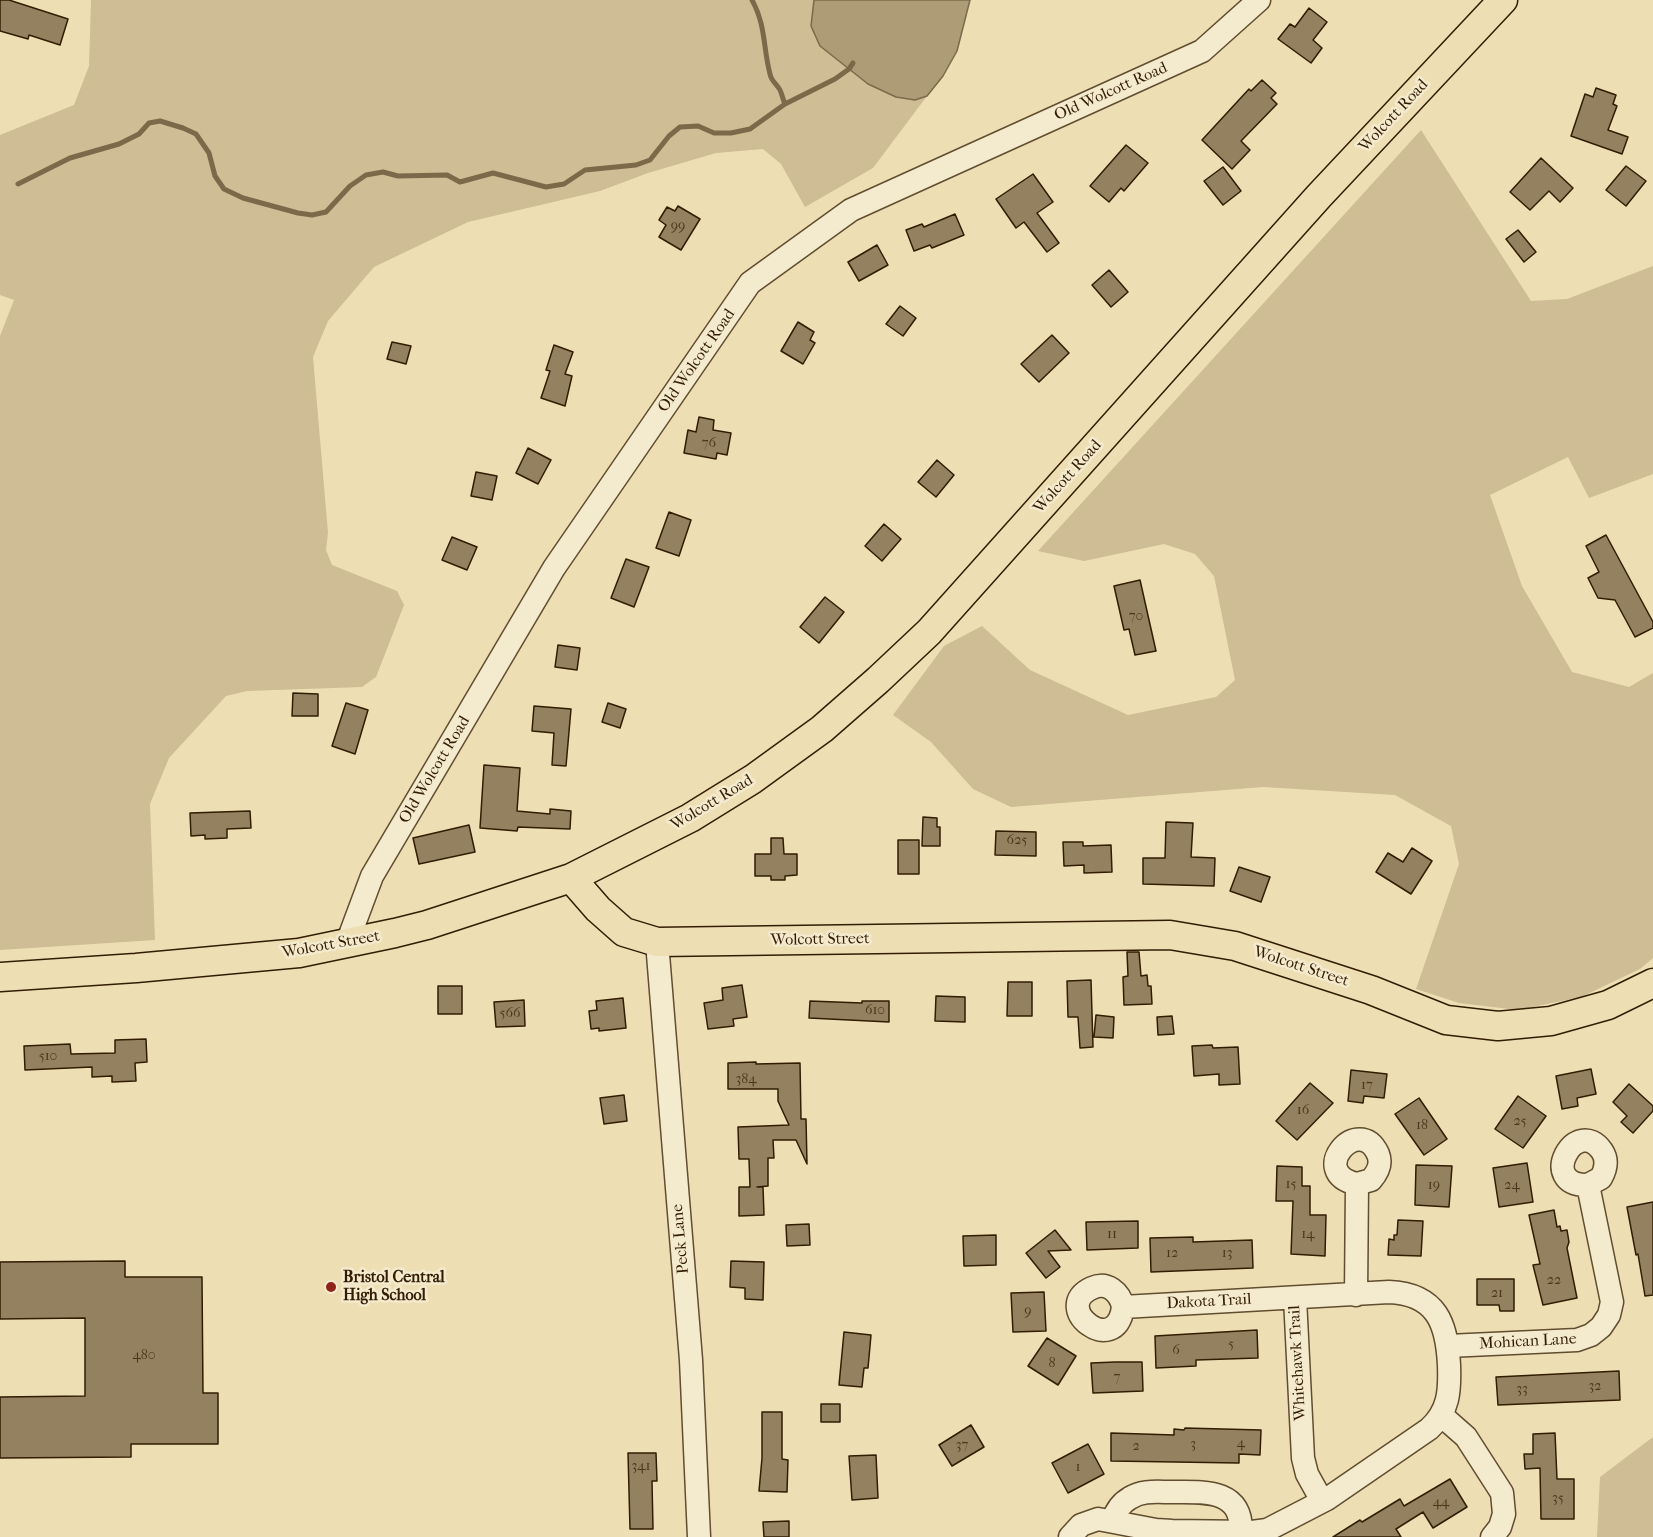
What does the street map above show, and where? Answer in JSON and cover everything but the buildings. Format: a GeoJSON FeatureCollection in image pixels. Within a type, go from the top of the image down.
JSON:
{"type":"FeatureCollection","features":[{"type":"Feature","properties":{"kind":"main road","name":"Wolcott Road"},"geometry":{"type":"LineString","coordinates":[[571,878],[690,818],[753,779],[822,729],[929,632],[1319,196],[1503,0]]}},
{"type":"Feature","properties":{"kind":"main road","name":"Wolcott Street"},"geometry":{"type":"LineString","coordinates":[[0,977],[299,953],[428,925],[571,878],[597,909],[624,932],[657,942],[1170,935],[1235,946],[1371,990],[1446,1020],[1498,1026],[1551,1021],[1608,1005],[1653,983]]}},
{"type":"Feature","properties":{"kind":"street","name":"Old Wolcott Road"},"geometry":{"type":"LineString","coordinates":[[347,943],[372,876],[554,568],[750,283],[851,210],[1202,51],[1259,0]]}},
{"type":"Feature","properties":{"kind":"street","name":"Peck Lane"},"geometry":{"type":"LineString","coordinates":[[657,942],[691,1360],[699,1537]]}},
{"type":"Feature","properties":{"kind":"street"},"geometry":{"type":"LineString","coordinates":[[1356,1295],[1357,1184]]}},
{"type":"Feature","properties":{"kind":"street","name":"Mohican Lane"},"geometry":{"type":"LineString","coordinates":[[1448,1346],[1577,1340],[1601,1327],[1609,1315],[1611,1294],[1588,1185]]}},
{"type":"Feature","properties":{"kind":"street","name":"Whitehawk Trail"},"geometry":{"type":"LineString","coordinates":[[1070,1537],[1086,1522],[1098,1519],[1113,1520],[1156,1530],[1241,1532],[1267,1530],[1322,1501],[1429,1429],[1441,1415],[1450,1392],[1448,1346],[1441,1321],[1423,1302],[1399,1293],[1295,1298],[1302,1458],[1307,1474],[1322,1501]]}},
{"type":"Feature","properties":{"kind":"street","name":"Dakota Trail"},"geometry":{"type":"LineString","coordinates":[[1123,1307],[1295,1298]]}},
{"type":"Feature","properties":{"kind":"street"},"geometry":{"type":"LineString","coordinates":[[1441,1415],[1466,1437],[1502,1493],[1504,1514],[1500,1527],[1492,1537]]}},
{"type":"Feature","properties":{"kind":"street"},"geometry":{"type":"LineString","coordinates":[[1113,1520],[1118,1509],[1126,1500],[1143,1492],[1209,1492],[1226,1498],[1235,1508],[1240,1519],[1241,1532]]}},
{"type":"Feature","properties":{"kind":"shaded area"},"geometry":{"type":"Polygon","coordinates":[[[91,0],[814,0],[811,26],[820,46],[868,84],[915,100],[927,96],[873,168],[805,207],[781,164],[763,149],[716,153],[648,173],[600,191],[468,222],[374,267],[328,321],[313,357],[328,533],[326,550],[332,565],[397,591],[404,605],[376,677],[362,687],[247,691],[226,696],[169,758],[150,804],[155,940],[0,950],[0,336],[14,300],[0,295],[0,135],[74,105],[89,66],[91,0]]]}},
{"type":"Feature","properties":{"kind":"shaded area"},"geometry":{"type":"Polygon","coordinates":[[[814,0],[970,0],[957,51],[943,76],[927,96],[915,100],[896,97],[868,84],[820,46],[811,26],[814,0]]]}},
{"type":"Feature","properties":{"kind":"shaded area"},"geometry":{"type":"Polygon","coordinates":[[[1421,130],[1531,301],[1567,299],[1653,266],[1653,474],[1589,498],[1568,457],[1490,495],[1522,586],[1572,672],[1629,687],[1653,673],[1653,958],[1640,969],[1581,997],[1518,1010],[1459,1003],[1416,989],[1459,864],[1451,826],[1395,795],[1263,787],[1011,807],[973,789],[931,742],[893,715],[944,646],[982,626],[1030,670],[1128,715],[1216,697],[1235,680],[1214,576],[1195,554],[1164,544],[1084,561],[1038,551],[1421,130]]]}},
{"type":"Feature","properties":{"kind":"shaded area"},"geometry":{"type":"Polygon","coordinates":[[[1653,1437],[1653,1537],[1597,1537],[1600,1477],[1653,1437]]]}},
{"type":"Feature","properties":{"kind":"waterway"},"geometry":{"type":"LineString","coordinates":[[752,0],[762,28],[771,76],[785,104]]}},
{"type":"Feature","properties":{"kind":"waterway"},"geometry":{"type":"LineString","coordinates":[[18,184],[70,158],[119,144],[139,134],[149,123],[160,121],[196,134],[209,153],[215,176],[224,189],[243,198],[298,213],[312,215],[326,212],[350,186],[366,175],[383,172],[398,176],[447,175],[460,182],[493,173],[546,187],[564,184],[585,170],[636,165],[650,160],[669,136],[680,127],[698,126],[714,133],[731,133],[750,129],[785,104],[835,79],[849,69],[853,63]]}},
{"type":"Feature","properties":{"kind":"place","name":"Bristol Central High School"},"geometry":{"type":"Point","coordinates":[331,1287]}}]}
